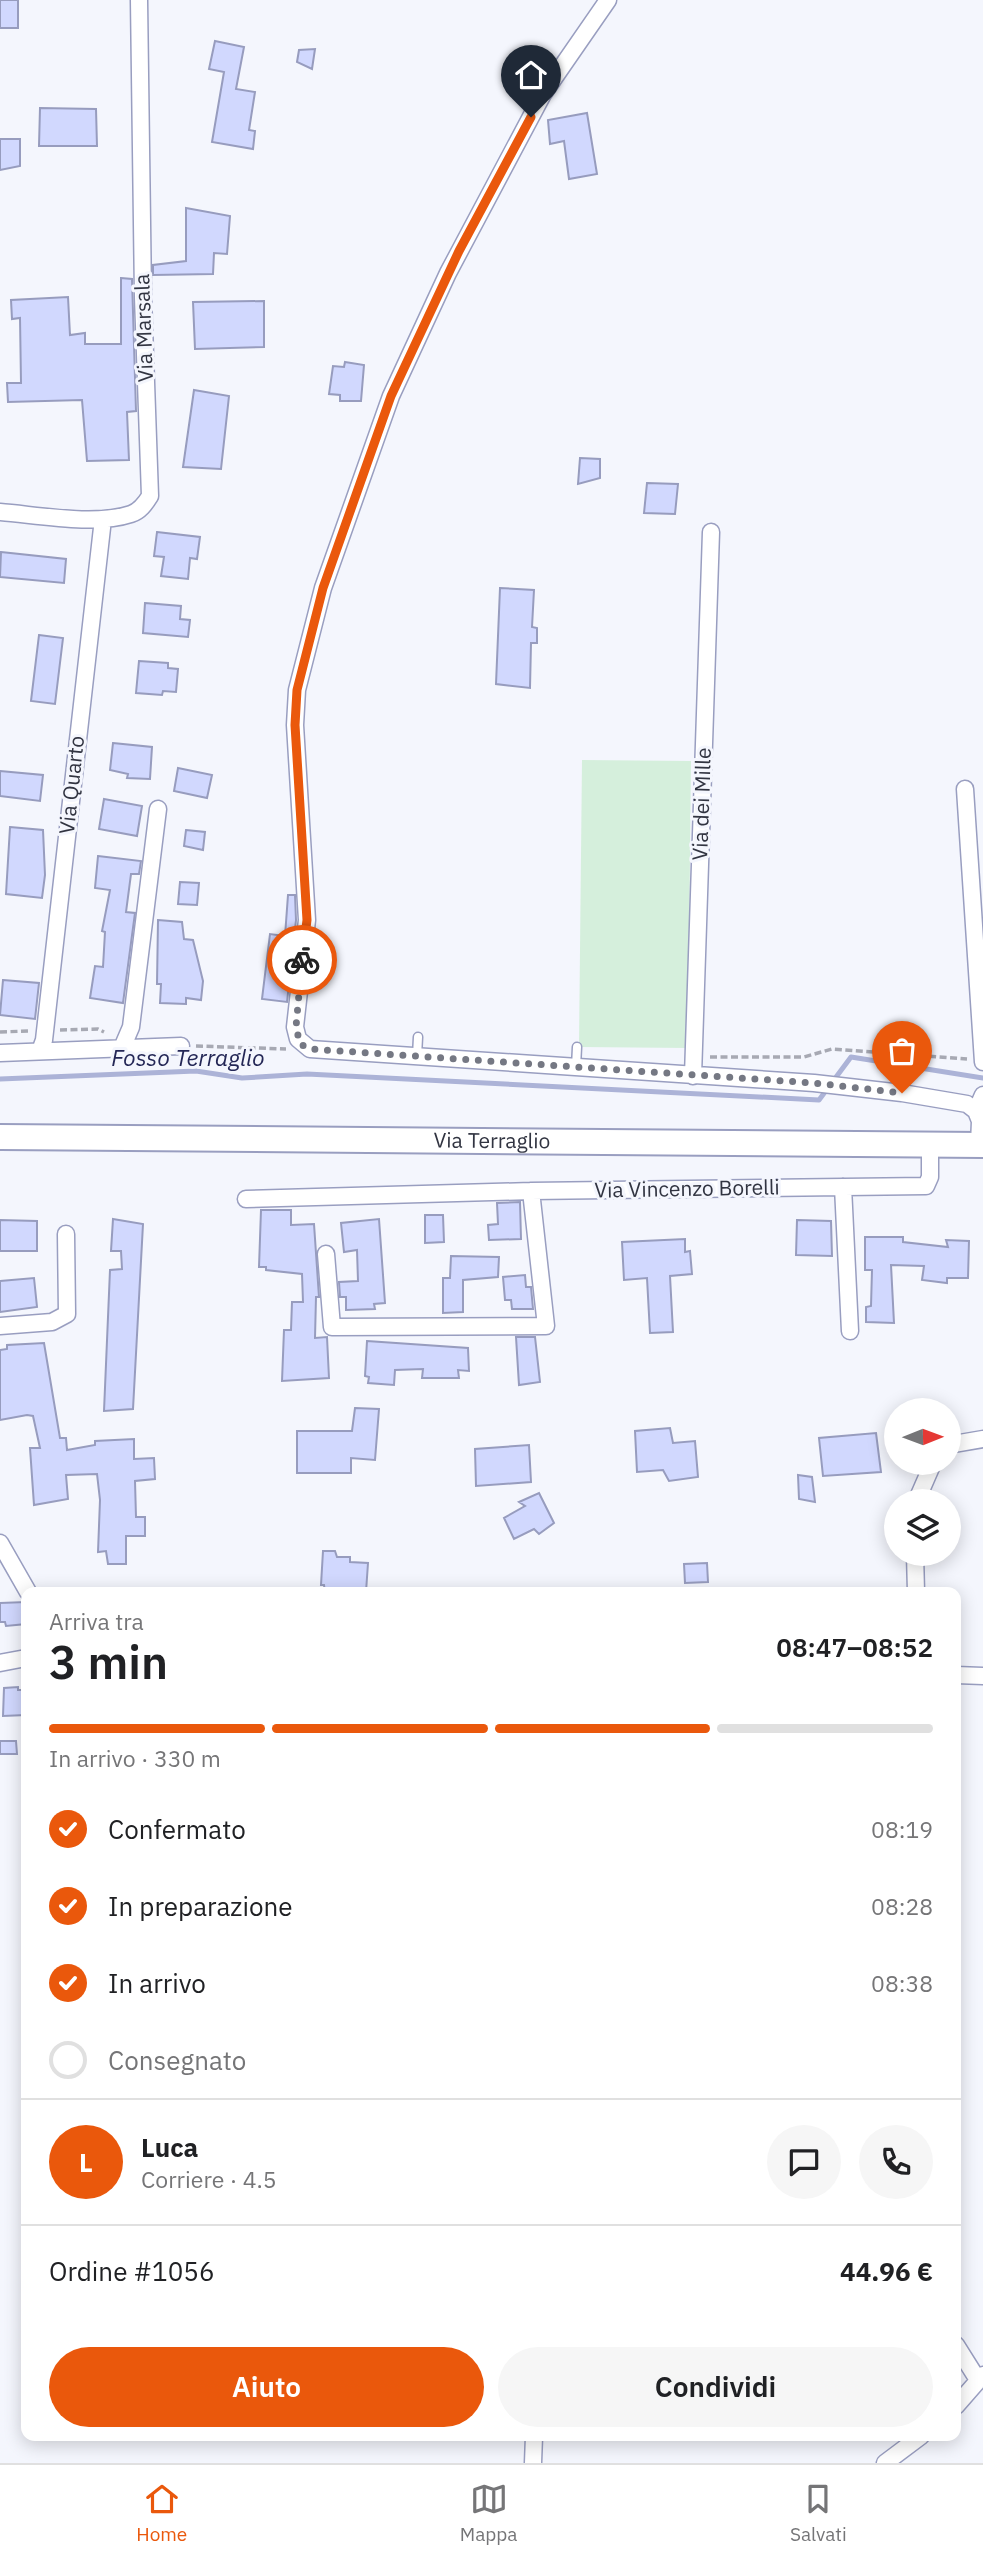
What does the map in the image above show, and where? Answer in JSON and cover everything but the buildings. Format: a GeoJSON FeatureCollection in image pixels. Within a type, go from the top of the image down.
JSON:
{"type":"FeatureCollection","features":[{"type":"Feature","properties":{"kind":"main road","name":"Via Terraglio"},"geometry":{"type":"LineString","coordinates":[[0,1137],[981,1144]]}},
{"type":"Feature","properties":{"kind":"street","name":"Via Marsala"},"geometry":{"type":"LineString","coordinates":[[0,512],[103,519],[132,514],[143,507],[150,496],[142,284],[139,0]]}},
{"type":"Feature","properties":{"kind":"street"},"geometry":{"type":"LineString","coordinates":[[608,0],[543,94],[448,273],[391,396],[323,588],[297,690],[295,725],[307,920],[296,1027],[300,1044],[310,1049],[845,1086],[967,1104],[976,1111],[980,1121],[981,1144]]}},
{"type":"Feature","properties":{"kind":"street","name":"Via Quarto"},"geometry":{"type":"LineString","coordinates":[[40,1051],[44,1040],[103,519]]}},
{"type":"Feature","properties":{"kind":"street","name":"Via dei Mille"},"geometry":{"type":"LineString","coordinates":[[693,1076],[711,532]]}},
{"type":"Feature","properties":{"kind":"street"},"geometry":{"type":"LineString","coordinates":[[965,789],[983,1061]]}},
{"type":"Feature","properties":{"kind":"street"},"geometry":{"type":"LineString","coordinates":[[122,1048],[131,1027],[158,809]]}},
{"type":"Feature","properties":{"kind":"street"},"geometry":{"type":"LineString","coordinates":[[0,1053],[181,1046]]}},
{"type":"Feature","properties":{"kind":"street"},"geometry":{"type":"LineString","coordinates":[[976,1111],[983,1095]]}},
{"type":"Feature","properties":{"kind":"street","name":"Via Vincenzo Borelli"},"geometry":{"type":"LineString","coordinates":[[246,1199],[531,1191],[926,1186],[930,1177],[930,1144]]}},
{"type":"Feature","properties":{"kind":"street"},"geometry":{"type":"LineString","coordinates":[[843,1187],[850,1331]]}},
{"type":"Feature","properties":{"kind":"street"},"geometry":{"type":"LineString","coordinates":[[326,1254],[332,1327],[546,1326],[531,1191]]}},
{"type":"Feature","properties":{"kind":"street"},"geometry":{"type":"LineString","coordinates":[[0,1326],[52,1322],[67,1314],[66,1234]]}},
{"type":"Feature","properties":{"kind":"street"},"geometry":{"type":"LineString","coordinates":[[961,1443],[983,1439]]}},
{"type":"Feature","properties":{"kind":"street"},"geometry":{"type":"LineString","coordinates":[[0,1543],[7,1572],[23,1587]]}},
{"type":"Feature","properties":{"kind":"street"},"geometry":{"type":"LineString","coordinates":[[915,1566],[916,1587]]}},
{"type":"Feature","properties":{"kind":"street"},"geometry":{"type":"LineString","coordinates":[[0,1663],[21,1659]]}},
{"type":"Feature","properties":{"kind":"street"},"geometry":{"type":"LineString","coordinates":[[961,1675],[983,1676]]}},
{"type":"Feature","properties":{"kind":"street"},"geometry":{"type":"LineString","coordinates":[[961,2351],[981,2377],[961,2400]]}},
{"type":"Feature","properties":{"kind":"street"},"geometry":{"type":"LineString","coordinates":[[533,2463],[534,2441]]}},
{"type":"Feature","properties":{"kind":"street"},"geometry":{"type":"LineString","coordinates":[[885,2463],[914,2441]]}},
{"type":"Feature","properties":{"kind":"lane"},"geometry":{"type":"LineString","coordinates":[[417,1056],[418,1037]]}},
{"type":"Feature","properties":{"kind":"lane"},"geometry":{"type":"LineString","coordinates":[[576,1067],[577,1047]]}},
{"type":"Feature","properties":{"kind":"path"},"geometry":{"type":"LineString","coordinates":[[181,1046],[288,1049],[300,1044]]}},
{"type":"Feature","properties":{"kind":"path"},"geometry":{"type":"LineString","coordinates":[[694,1057],[804,1058],[832,1049],[983,1061]]}},
{"type":"Feature","properties":{"kind":"green space"},"geometry":{"type":"Polygon","coordinates":[[[582,760],[691,761],[688,1048],[579,1047],[582,760]]]}},
{"type":"Feature","properties":{"kind":"waterway","name":"Fosso Terraglio"},"geometry":{"type":"LineString","coordinates":[[0,1079],[196,1071],[242,1078],[307,1074],[819,1100],[851,1057],[983,1078]]}},
{"type":"Feature","properties":{"kind":"way so far"},"geometry":{"type":"LineString","coordinates":[[302,960],[296,1027],[300,1044],[310,1049],[814,1083],[902,1093]]}},
{"type":"Feature","properties":{"kind":"route"},"geometry":{"type":"LineString","coordinates":[[302,960],[307,920],[295,725],[297,690],[323,588],[391,396],[459,251],[531,117]]}}]}
